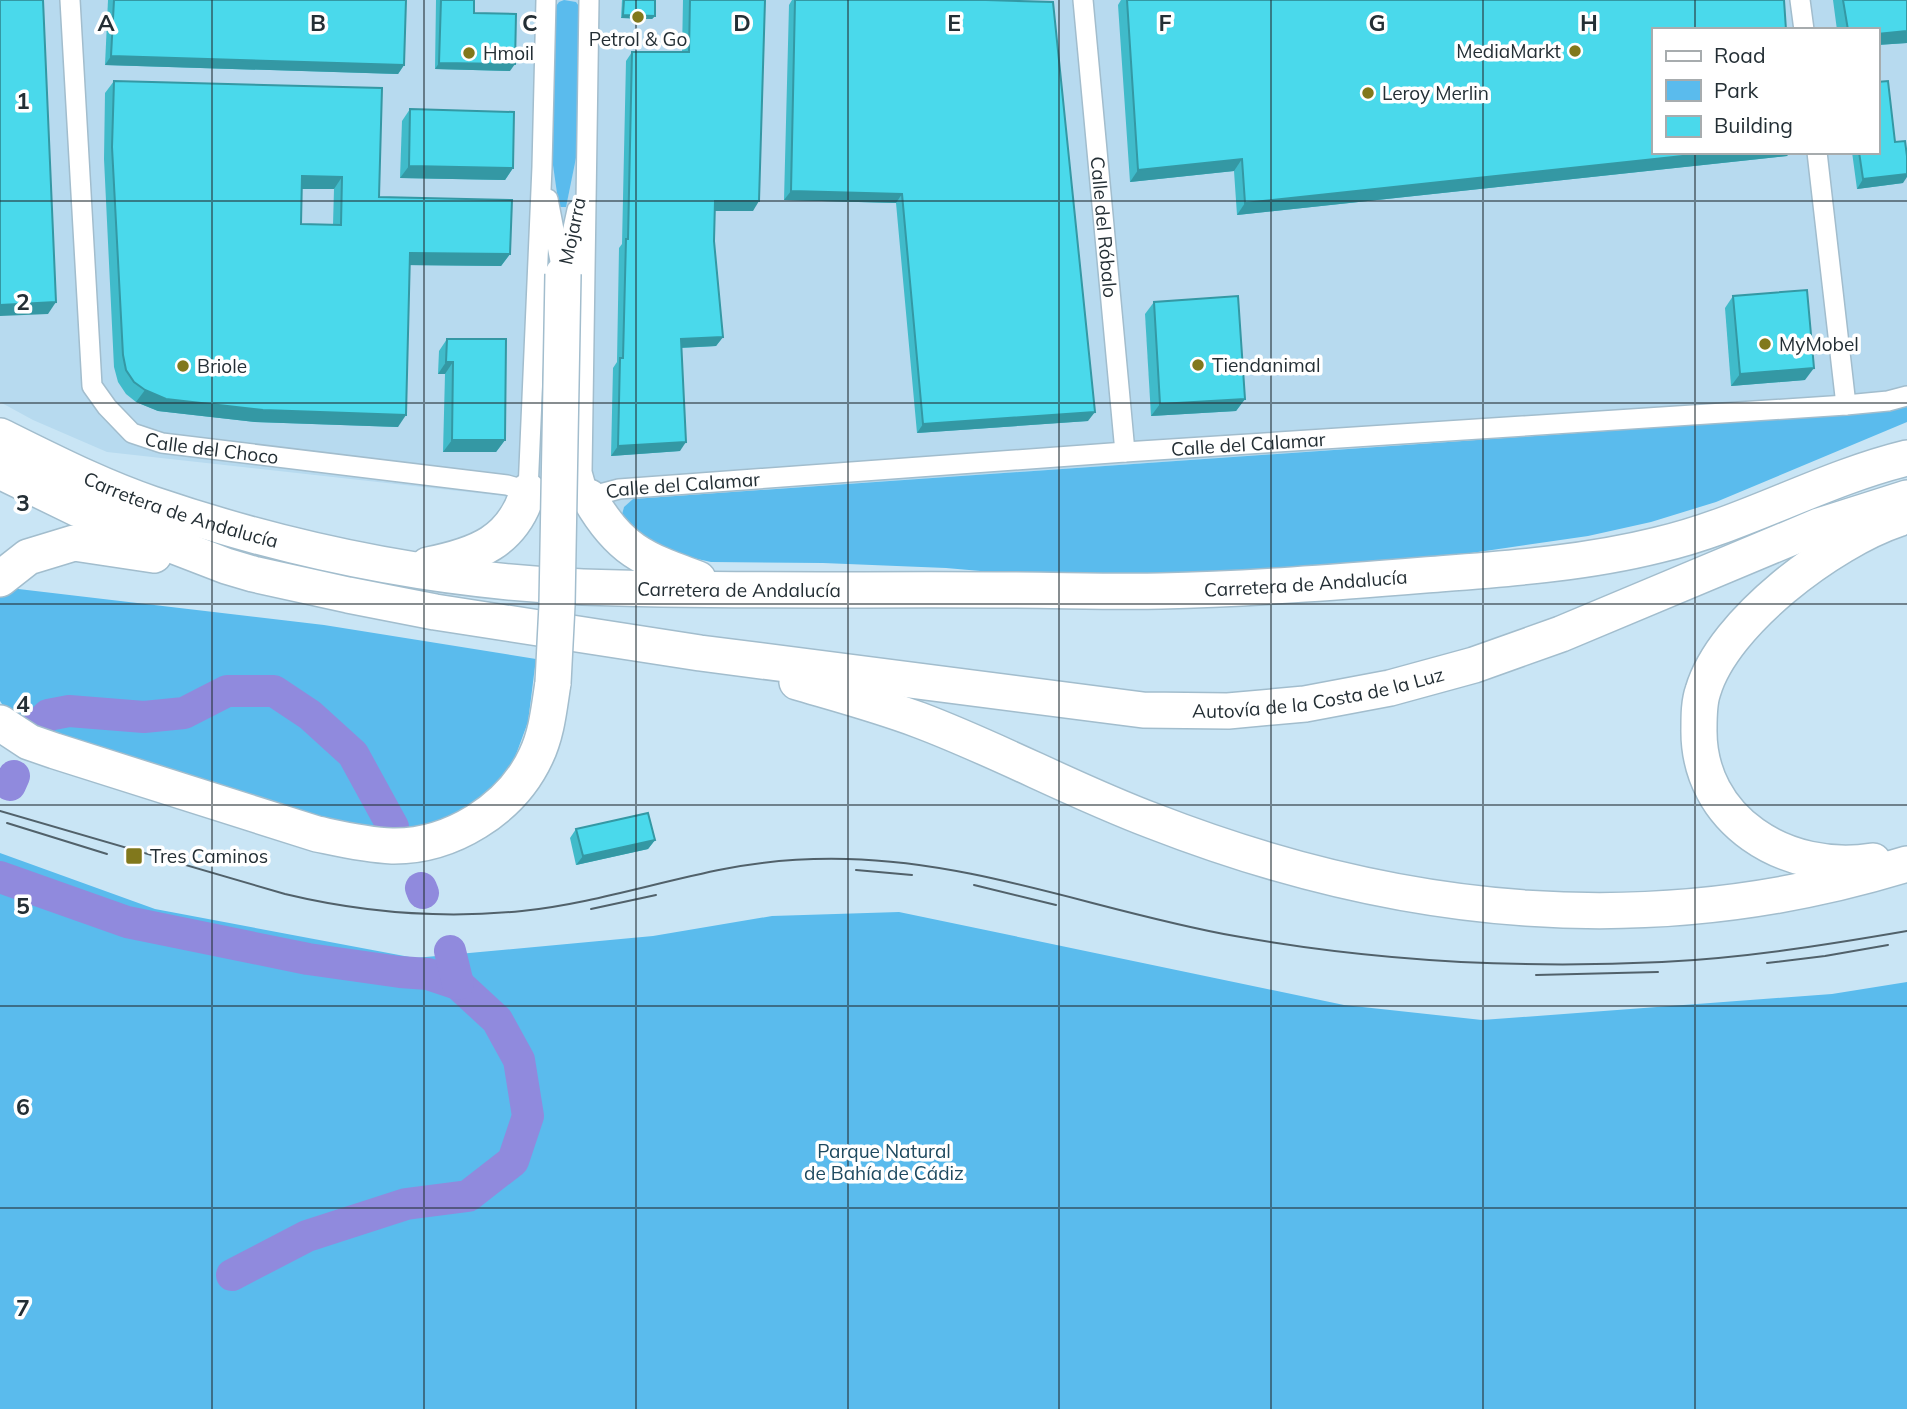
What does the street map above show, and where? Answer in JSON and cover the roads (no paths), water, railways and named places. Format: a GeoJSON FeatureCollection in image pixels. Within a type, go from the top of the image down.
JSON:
{"type":"FeatureCollection","features":[{"type":"Feature","properties":{"kind":"highway"},"geometry":{"type":"LineString","coordinates":[[0,723],[29,742],[55,751],[317,834],[360,843],[393,846],[419,844],[443,838],[470,825],[507,797],[519,784],[540,746],[547,725],[552,683],[557,592],[563,274]]}},
{"type":"Feature","properties":{"kind":"highway"},"geometry":{"type":"LineString","coordinates":[[1502,569],[1656,531],[1719,511],[1907,434]]}},
{"type":"Feature","properties":{"kind":"highway","name":"Carretera de Andalucía"},"geometry":{"type":"LineString","coordinates":[[0,436],[68,469],[149,503],[260,537],[410,569],[581,587],[1160,591],[1286,585],[1502,569]]}},
{"type":"Feature","properties":{"kind":"highway"},"geometry":{"type":"LineString","coordinates":[[1502,569],[1591,558],[1660,545],[1725,524],[1869,467],[1907,458]]}},
{"type":"Feature","properties":{"kind":"highway","name":"Carretera de Andalucía"},"geometry":{"type":"LineString","coordinates":[[0,471],[78,509],[253,574],[435,612],[700,653]]}},
{"type":"Feature","properties":{"kind":"highway"},"geometry":{"type":"LineString","coordinates":[[410,569],[460,558],[504,535],[523,508],[528,491]]}},
{"type":"Feature","properties":{"kind":"highway"},"geometry":{"type":"LineString","coordinates":[[589,497],[613,534],[650,562],[720,588]]}},
{"type":"Feature","properties":{"kind":"highway","name":"Autovía de la Costa de la Luz"},"geometry":{"type":"LineString","coordinates":[[700,653],[1143,710],[1228,711],[1305,704],[1390,688],[1562,635],[1819,526],[1907,498]]}},
{"type":"Feature","properties":{"kind":"highway"},"geometry":{"type":"LineString","coordinates":[[1907,516],[1852,541],[1806,571],[1757,609],[1742,625],[1718,657],[1702,692],[1699,743],[1701,765],[1721,804],[1738,824],[1760,840],[1790,854],[1819,862],[1856,864],[1907,853]]}},
{"type":"Feature","properties":{"kind":"highway"},"geometry":{"type":"LineString","coordinates":[[0,579],[28,558],[74,543],[226,566]]}},
{"type":"Feature","properties":{"kind":"highway"},"geometry":{"type":"LineString","coordinates":[[700,653],[918,720],[1152,821],[1248,856],[1326,878],[1428,898],[1534,910],[1612,911],[1702,905],[1821,888],[1907,864]]}},
{"type":"Feature","properties":{"kind":"street","name":"Calle del Choco"},"geometry":{"type":"LineString","coordinates":[[71,0],[92,386],[107,407],[132,433],[162,443],[507,485],[528,491]]}},
{"type":"Feature","properties":{"kind":"street"},"geometry":{"type":"LineString","coordinates":[[528,491],[542,167],[546,0]]}},
{"type":"Feature","properties":{"kind":"street"},"geometry":{"type":"LineString","coordinates":[[589,0],[582,472],[589,497]]}},
{"type":"Feature","properties":{"kind":"street","name":"Calle del Róbalo"},"geometry":{"type":"LineString","coordinates":[[1083,0],[1125,453]]}},
{"type":"Feature","properties":{"kind":"street"},"geometry":{"type":"LineString","coordinates":[[1800,0],[1804,28]]}},
{"type":"Feature","properties":{"kind":"street"},"geometry":{"type":"LineString","coordinates":[[1817,154],[1846,405]]}},
{"type":"Feature","properties":{"kind":"street","name":"Mojarra"},"geometry":{"type":"LineString","coordinates":[[542,167],[563,274]]}},
{"type":"Feature","properties":{"kind":"street","name":"Mojarra"},"geometry":{"type":"LineString","coordinates":[[563,274],[586,167]]}},
{"type":"Feature","properties":{"kind":"street","name":"Calle del Calamar"},"geometry":{"type":"LineString","coordinates":[[589,497],[618,489],[1846,405],[1888,401],[1907,396]]}},
{"type":"Feature","properties":{"kind":"waterway"},"geometry":{"type":"LineString","coordinates":[[35,728],[48,715],[69,711],[144,717],[184,713],[227,691],[274,691],[310,715],[353,754],[393,827]]}},
{"type":"Feature","properties":{"kind":"waterway"},"geometry":{"type":"LineString","coordinates":[[10,785],[14,776]]}},
{"type":"Feature","properties":{"kind":"waterway"},"geometry":{"type":"LineString","coordinates":[[0,877],[127,922],[308,959],[428,974],[458,984],[497,1020],[519,1060],[528,1116],[513,1161],[468,1196],[406,1204],[307,1236],[232,1275]]}},
{"type":"Feature","properties":{"kind":"waterway"},"geometry":{"type":"LineString","coordinates":[[421,888],[423,893]]}},
{"type":"Feature","properties":{"kind":"waterway"},"geometry":{"type":"LineString","coordinates":[[450,951],[458,984]]}},
{"type":"Feature","properties":{"kind":"tram line"},"geometry":{"type":"LineString","coordinates":[[0,811],[285,894],[344,906],[403,913],[492,913],[547,908],[739,866],[847,859],[945,869],[1235,936],[1341,952],[1447,961],[1608,964],[1693,960],[1785,950],[1907,931]]}},
{"type":"Feature","properties":{"kind":"tram line"},"geometry":{"type":"LineString","coordinates":[[7,823],[107,854]]}},
{"type":"Feature","properties":{"kind":"tram line"},"geometry":{"type":"LineString","coordinates":[[856,870],[912,875]]}},
{"type":"Feature","properties":{"kind":"tram line"},"geometry":{"type":"LineString","coordinates":[[974,885],[1056,905]]}},
{"type":"Feature","properties":{"kind":"tram line"},"geometry":{"type":"LineString","coordinates":[[591,909],[656,895]]}},
{"type":"Feature","properties":{"kind":"tram line"},"geometry":{"type":"LineString","coordinates":[[1767,963],[1888,945]]}},
{"type":"Feature","properties":{"kind":"tram line"},"geometry":{"type":"LineString","coordinates":[[1536,975],[1658,972]]}},
{"type":"Feature","properties":{"kind":"place","name":"Petrol & Go"},"geometry":{"type":"Point","coordinates":[638,17]}},
{"type":"Feature","properties":{"kind":"place","name":"MediaMarkt"},"geometry":{"type":"Point","coordinates":[1575,51]}},
{"type":"Feature","properties":{"kind":"place","name":"Hmoil"},"geometry":{"type":"Point","coordinates":[469,53]}},
{"type":"Feature","properties":{"kind":"place","name":"Leroy Merlin"},"geometry":{"type":"Point","coordinates":[1368,93]}},
{"type":"Feature","properties":{"kind":"place","name":"MyMobel"},"geometry":{"type":"Point","coordinates":[1765,344]}},
{"type":"Feature","properties":{"kind":"place","name":"Tiendanimal"},"geometry":{"type":"Point","coordinates":[1198,365]}},
{"type":"Feature","properties":{"kind":"place","name":"Briole"},"geometry":{"type":"Point","coordinates":[183,366]}},
{"type":"Feature","properties":{"kind":"place","name":"Tres Caminos"},"geometry":{"type":"Point","coordinates":[134,856]}},
{"type":"Feature","properties":{"kind":"park label","name":"Parque Natural de Bahía de Cádiz"},"geometry":{"type":"Point","coordinates":[884,1162]}}]}
